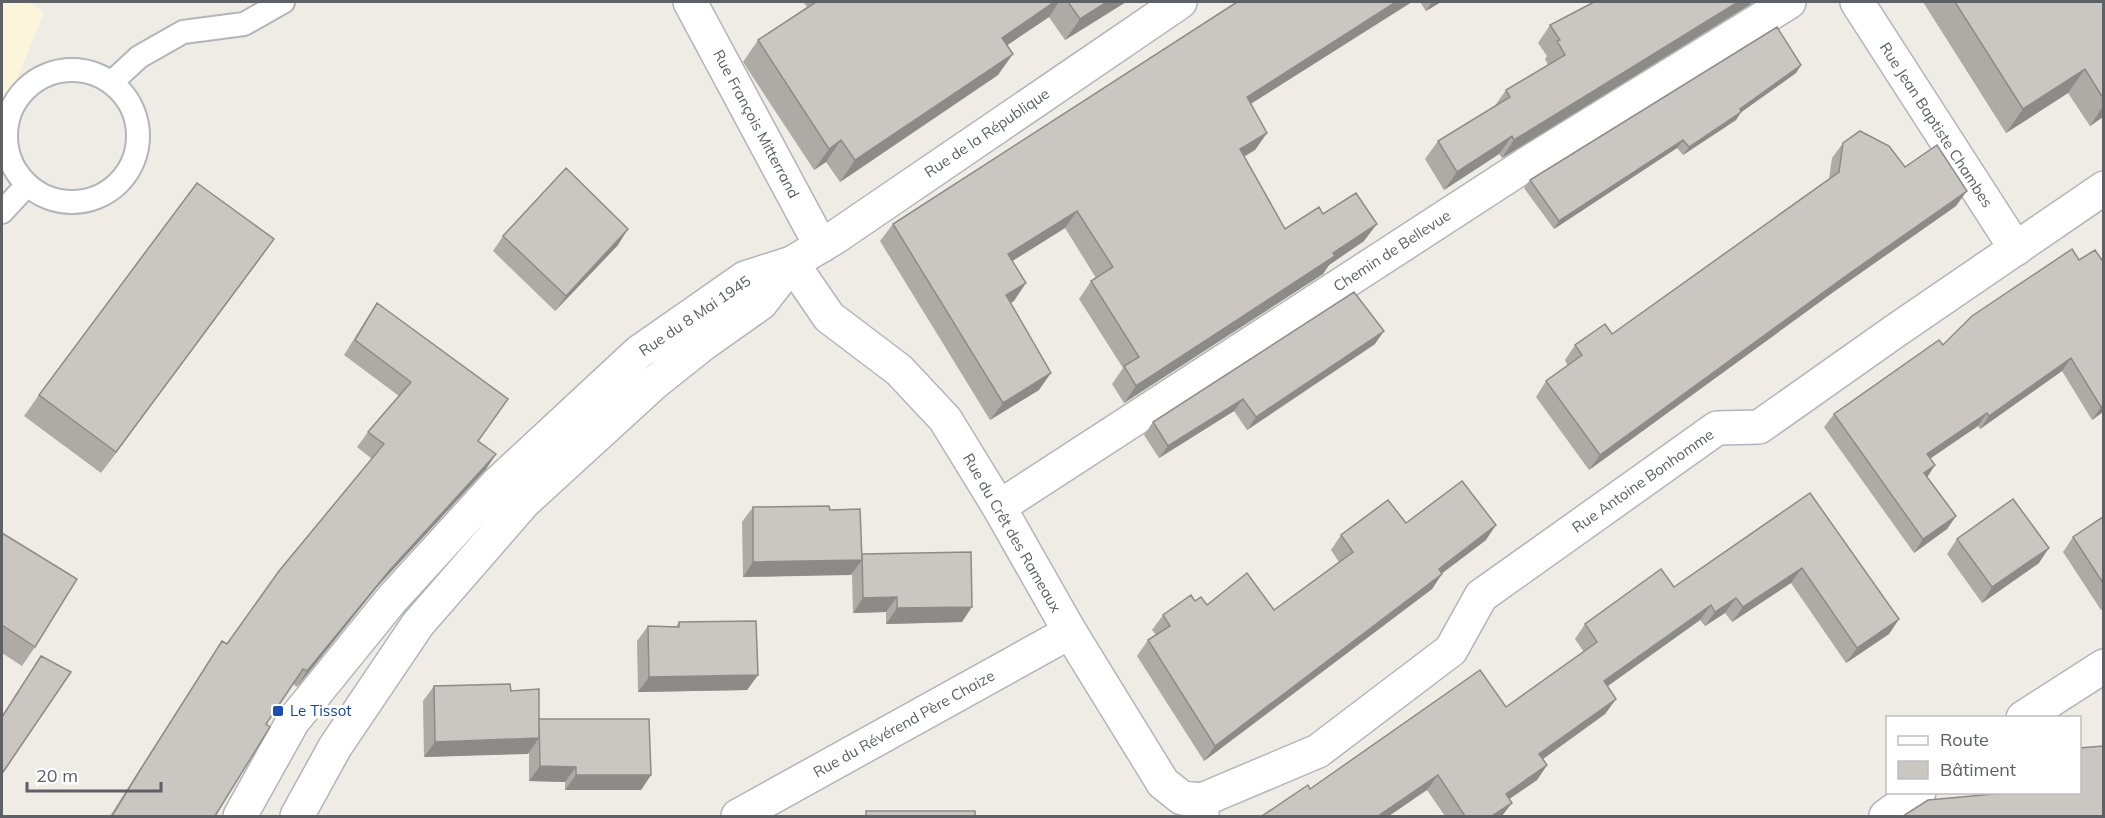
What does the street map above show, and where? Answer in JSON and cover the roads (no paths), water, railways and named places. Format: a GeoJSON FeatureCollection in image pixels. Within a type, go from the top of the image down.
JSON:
{"type":"FeatureCollection","features":[{"type":"Feature","properties":{"kind":"street","name":"Rue François Mitterrand"},"geometry":{"type":"LineString","coordinates":[[690,2],[821,246]]}},
{"type":"Feature","properties":{"kind":"street","name":"Rue de la République"},"geometry":{"type":"LineString","coordinates":[[792,263],[821,246],[1180,2]]}},
{"type":"Feature","properties":{"kind":"street","name":"Chemin de Bellevue"},"geometry":{"type":"LineString","coordinates":[[999,507],[1536,158],[1788,2]]}},
{"type":"Feature","properties":{"kind":"street","name":"Rue Jean Baptiste Chambes"},"geometry":{"type":"LineString","coordinates":[[1857,2],[2016,249]]}},
{"type":"Feature","properties":{"kind":"street","name":"Rue Antoine Bonhomme"},"geometry":{"type":"LineString","coordinates":[[1202,808],[1318,751],[1451,650],[1481,596],[1717,428],[1759,427],[2103,188]]}},
{"type":"Feature","properties":{"kind":"street","name":"Rue du Crêt des Rameaux"},"geometry":{"type":"LineString","coordinates":[[792,263],[829,317],[899,370],[945,419],[1162,783],[1182,798],[1202,808]]}},
{"type":"Feature","properties":{"kind":"street","name":"Rue du 8 Mai 1945"},"geometry":{"type":"LineString","coordinates":[[240,816],[293,721],[392,599],[498,483],[639,352],[745,278],[792,263]]}},
{"type":"Feature","properties":{"kind":"street","name":"Rue du 8 Mai 1945"},"geometry":{"type":"LineString","coordinates":[[297,816],[335,747],[418,624],[524,502],[654,383],[703,344],[761,303],[792,263]]}},
{"type":"Feature","properties":{"kind":"street","name":"Rue du Révérend Père Chaize"},"geometry":{"type":"LineString","coordinates":[[738,816],[1070,632]]}},
{"type":"Feature","properties":{"kind":"street"},"geometry":{"type":"LineString","coordinates":[[2025,716],[2103,666]]}},
{"type":"Feature","properties":{"kind":"street"},"geometry":{"type":"LineString","coordinates":[[1886,816],[1916,794]]}},
{"type":"Feature","properties":{"kind":"lane"},"geometry":{"type":"LineString","coordinates":[[112,82],[139,57],[183,32],[244,24],[283,2]]}},
{"type":"Feature","properties":{"kind":"lane"},"geometry":{"type":"LineString","coordinates":[[58,70],[90,72],[112,82],[122,91],[136,116],[139,147],[115,189],[87,203],[69,204],[26,186],[6,149],[8,116],[26,87],[58,70]]}},
{"type":"Feature","properties":{"kind":"lane"},"geometry":{"type":"LineString","coordinates":[[2,212],[26,186]]}},
{"type":"Feature","properties":{"kind":"place","name":"Le Tissot"},"geometry":{"type":"Point","coordinates":[278,711]}}]}
